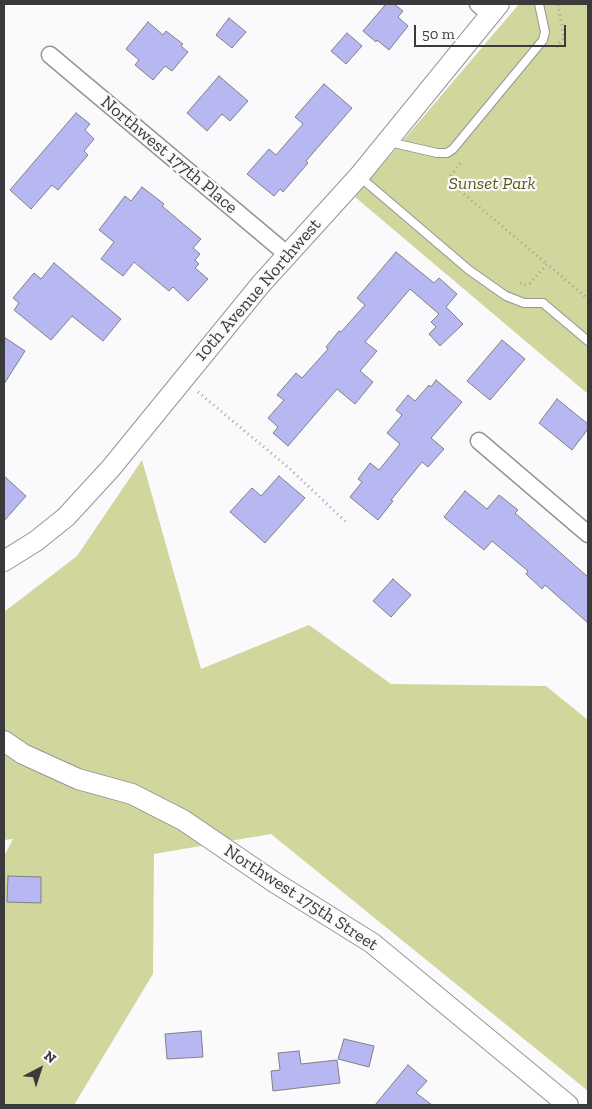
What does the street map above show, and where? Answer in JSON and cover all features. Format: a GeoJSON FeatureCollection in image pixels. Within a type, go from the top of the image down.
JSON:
{"type":"FeatureCollection","features":[{"type":"Feature","properties":{"kind":"street","name":"10th Avenue Northwest"},"geometry":{"type":"LineString","coordinates":[[4,561],[36,541],[66,517],[111,468],[261,284],[359,176],[489,7]]}},
{"type":"Feature","properties":{"kind":"street","name":"Northwest 177th Place"},"geometry":{"type":"LineString","coordinates":[[50,55],[288,255]]}},
{"type":"Feature","properties":{"kind":"street"},"geometry":{"type":"LineString","coordinates":[[479,441],[588,534]]}},
{"type":"Feature","properties":{"kind":"street","name":"Northwest 175th Street"},"geometry":{"type":"LineString","coordinates":[[4,741],[23,754],[78,779],[132,794],[183,820],[274,882],[372,943],[568,1105]]}},
{"type":"Feature","properties":{"kind":"lane"},"geometry":{"type":"LineString","coordinates":[[387,141],[437,153],[447,153],[453,149],[544,40],[545,32],[539,4]]}},
{"type":"Feature","properties":{"kind":"lane"},"geometry":{"type":"LineString","coordinates":[[359,176],[469,270],[506,296],[524,303],[543,303],[588,341]]}},
{"type":"Feature","properties":{"kind":"path"},"geometry":{"type":"LineString","coordinates":[[552,52],[564,38],[558,4]]}},
{"type":"Feature","properties":{"kind":"path"},"geometry":{"type":"LineString","coordinates":[[466,156],[450,177],[452,184],[588,299]]}},
{"type":"Feature","properties":{"kind":"path"},"geometry":{"type":"LineString","coordinates":[[520,283],[530,283],[547,264]]}},
{"type":"Feature","properties":{"kind":"path"},"geometry":{"type":"LineString","coordinates":[[182,379],[288,468],[347,523]]}},
{"type":"Feature","properties":{"kind":"green space","name":"Sunset Park"},"geometry":{"type":"Polygon","coordinates":[[[519,4],[588,4],[588,394],[355,197],[519,4]]]}},
{"type":"Feature","properties":{"kind":"green space"},"geometry":{"type":"Polygon","coordinates":[[[142,460],[201,669],[309,625],[391,684],[546,686],[588,720],[588,1091],[271,834],[154,854],[153,974],[74,1105],[4,1105],[4,856],[13,839],[4,840],[4,612],[77,556],[142,460]]]}},
{"type":"Feature","properties":{"kind":"building"},"geometry":{"type":"Polygon","coordinates":[[[386,4],[394,4],[403,11],[398,17],[408,26],[389,50],[363,31],[386,4]]]}},
{"type":"Feature","properties":{"kind":"building"},"geometry":{"type":"Polygon","coordinates":[[[229,18],[246,32],[232,48],[216,35],[229,18]]]}},
{"type":"Feature","properties":{"kind":"building"},"geometry":{"type":"Polygon","coordinates":[[[148,22],[163,35],[166,31],[183,44],[181,46],[188,52],[172,71],[165,66],[153,80],[135,65],[139,60],[126,49],[148,22]]]}},
{"type":"Feature","properties":{"kind":"building"},"geometry":{"type":"Polygon","coordinates":[[[347,33],[362,46],[346,64],[331,51],[347,33]]]}},
{"type":"Feature","properties":{"kind":"building"},"geometry":{"type":"Polygon","coordinates":[[[219,76],[248,101],[230,121],[222,114],[207,131],[187,113],[219,76]]]}},
{"type":"Feature","properties":{"kind":"building"},"geometry":{"type":"Polygon","coordinates":[[[324,84],[352,108],[306,161],[308,163],[283,192],[280,189],[274,196],[247,174],[269,149],[276,155],[303,124],[295,117],[324,84]]]}},
{"type":"Feature","properties":{"kind":"building"},"geometry":{"type":"Polygon","coordinates":[[[76,113],[90,124],[85,130],[94,139],[84,151],[88,155],[58,190],[52,185],[31,209],[10,190],[76,113]]]}},
{"type":"Feature","properties":{"kind":"building"},"geometry":{"type":"Polygon","coordinates":[[[142,187],[164,204],[162,206],[201,239],[193,248],[200,254],[195,260],[199,264],[195,268],[208,279],[188,301],[173,287],[169,291],[134,262],[123,276],[101,259],[114,242],[99,230],[125,196],[131,201],[142,187]]]}},
{"type":"Feature","properties":{"kind":"building"},"geometry":{"type":"Polygon","coordinates":[[[396,252],[434,283],[439,278],[457,294],[446,307],[463,324],[440,346],[429,334],[436,327],[431,322],[439,314],[410,289],[365,342],[377,351],[360,371],[373,382],[355,404],[337,389],[288,446],[273,433],[278,427],[268,418],[284,400],[277,395],[296,373],[302,378],[328,349],[326,347],[339,331],[341,332],[365,305],[357,298],[396,252]]]}},
{"type":"Feature","properties":{"kind":"building"},"geometry":{"type":"Polygon","coordinates":[[[54,263],[121,319],[103,341],[72,316],[51,340],[14,310],[19,303],[13,298],[34,273],[41,279],[54,263]]]}},
{"type":"Feature","properties":{"kind":"building"},"geometry":{"type":"Polygon","coordinates":[[[4,337],[25,351],[4,384],[4,337]]]}},
{"type":"Feature","properties":{"kind":"building"},"geometry":{"type":"Polygon","coordinates":[[[502,340],[525,359],[490,400],[467,381],[502,340]]]}},
{"type":"Feature","properties":{"kind":"building"},"geometry":{"type":"Polygon","coordinates":[[[436,380],[462,402],[431,438],[444,449],[428,467],[422,462],[391,500],[393,501],[378,520],[350,497],[362,482],[358,479],[370,463],[379,470],[400,444],[387,433],[402,415],[396,410],[408,395],[415,401],[436,380]]]}},
{"type":"Feature","properties":{"kind":"building"},"geometry":{"type":"Polygon","coordinates":[[[557,399],[588,424],[588,429],[572,450],[539,423],[557,399]]]}},
{"type":"Feature","properties":{"kind":"building"},"geometry":{"type":"Polygon","coordinates":[[[4,476],[26,496],[4,521],[4,476]]]}},
{"type":"Feature","properties":{"kind":"building"},"geometry":{"type":"Polygon","coordinates":[[[279,476],[305,498],[265,543],[230,512],[252,488],[261,496],[279,476]]]}},
{"type":"Feature","properties":{"kind":"building"},"geometry":{"type":"Polygon","coordinates":[[[465,491],[487,509],[499,495],[518,510],[515,513],[588,577],[588,623],[545,585],[542,589],[526,574],[528,571],[492,541],[484,550],[444,517],[465,491]]]}},
{"type":"Feature","properties":{"kind":"building"},"geometry":{"type":"Polygon","coordinates":[[[393,579],[411,595],[391,617],[373,601],[393,579]]]}},
{"type":"Feature","properties":{"kind":"building"},"geometry":{"type":"Polygon","coordinates":[[[8,876],[41,877],[41,903],[7,902],[8,876]]]}},
{"type":"Feature","properties":{"kind":"building"},"geometry":{"type":"Polygon","coordinates":[[[201,1031],[203,1057],[167,1059],[165,1034],[201,1031]]]}},
{"type":"Feature","properties":{"kind":"building"},"geometry":{"type":"Polygon","coordinates":[[[344,1039],[374,1046],[369,1067],[338,1059],[344,1039]]]}},
{"type":"Feature","properties":{"kind":"building"},"geometry":{"type":"Polygon","coordinates":[[[299,1051],[301,1064],[337,1060],[340,1083],[273,1091],[271,1071],[280,1070],[278,1053],[299,1051]]]}},
{"type":"Feature","properties":{"kind":"building"},"geometry":{"type":"Polygon","coordinates":[[[408,1065],[427,1081],[416,1093],[432,1105],[375,1105],[408,1065]]]}}]}
